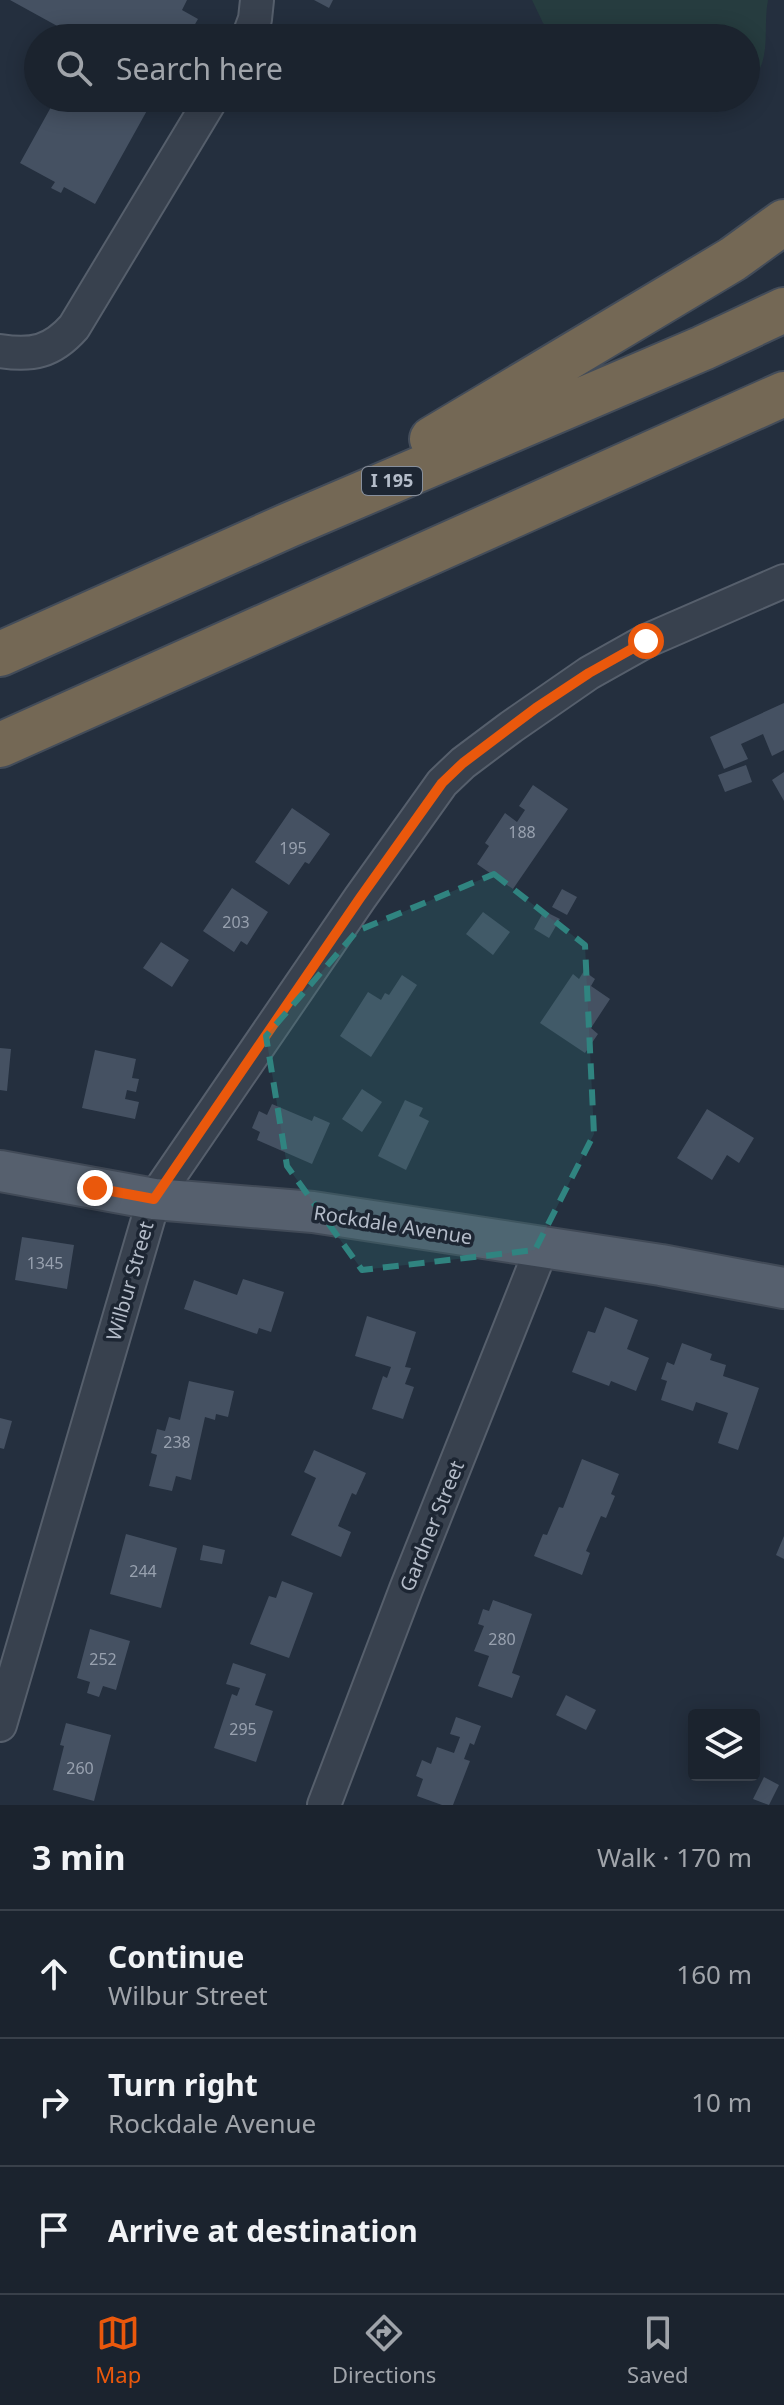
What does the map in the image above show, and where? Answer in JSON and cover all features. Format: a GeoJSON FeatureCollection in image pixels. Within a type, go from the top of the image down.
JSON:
{"type":"FeatureCollection","features":[{"type":"Feature","properties":{"kind":"highway"},"geometry":{"type":"LineString","coordinates":[[289,525],[733,259],[784,222]]}},
{"type":"Feature","properties":{"kind":"highway","name":"I 195"},"geometry":{"type":"LineString","coordinates":[[0,654],[784,310]]}},
{"type":"Feature","properties":{"kind":"highway"},"geometry":{"type":"LineString","coordinates":[[0,745],[777,399]]}},
{"type":"Feature","properties":{"kind":"main road","name":"Rockdale Avenue"},"geometry":{"type":"LineString","coordinates":[[0,1171],[154,1199],[313,1212],[676,1267],[784,1288]]}},
{"type":"Feature","properties":{"kind":"street"},"geometry":{"type":"LineString","coordinates":[[253,24],[257,0]]}},
{"type":"Feature","properties":{"kind":"street"},"geometry":{"type":"LineString","coordinates":[[0,351],[18,354],[48,349],[62,341],[74,327],[204,112]]}},
{"type":"Feature","properties":{"kind":"street","name":"Wilbur Street"},"geometry":{"type":"LineString","coordinates":[[0,1725],[154,1199],[360,898],[442,783],[501,734],[589,673],[646,641],[784,581]]}},
{"type":"Feature","properties":{"kind":"street","name":"Gardner Street"},"geometry":{"type":"LineString","coordinates":[[324,1805],[542,1247]]}},
{"type":"Feature","properties":{"kind":"highlighted area"},"geometry":{"type":"Polygon","coordinates":[[[494,874],[585,945],[594,1134],[535,1250],[362,1270],[287,1166],[266,1036],[357,931],[494,874]]]}},
{"type":"Feature","properties":{"kind":"green space"},"geometry":{"type":"Polygon","coordinates":[[[532,0],[768,0],[764,57],[760,67],[760,24],[543,23],[532,0]]]}},
{"type":"Feature","properties":{"kind":"building"},"geometry":{"type":"Polygon","coordinates":[[[10,0],[187,0],[182,10],[198,19],[195,24],[54,24],[10,0]]]}},
{"type":"Feature","properties":{"kind":"building"},"geometry":{"type":"Polygon","coordinates":[[[314,0],[333,0],[329,8],[314,0]]]}},
{"type":"Feature","properties":{"kind":"building"},"geometry":{"type":"Polygon","coordinates":[[[48,112],[146,112],[95,204],[64,187],[61,193],[51,188],[55,182],[20,163],[48,112]]]}},
{"type":"Feature","properties":{"kind":"building"},"geometry":{"type":"Polygon","coordinates":[[[784,703],[784,750],[772,756],[763,734],[741,744],[748,759],[724,769],[710,737],[784,703]]]}},
{"type":"Feature","properties":{"kind":"building"},"geometry":{"type":"Polygon","coordinates":[[[746,765],[752,782],[725,792],[718,775],[746,765]]]}},
{"type":"Feature","properties":{"kind":"building"},"geometry":{"type":"Polygon","coordinates":[[[784,772],[784,801],[772,780],[784,772]]]}},
{"type":"Feature","properties":{"kind":"building"},"geometry":{"type":"Polygon","coordinates":[[[533,785],[568,809],[513,889],[477,864],[489,846],[485,843],[505,813],[517,822],[525,810],[519,806],[533,785]]]}},
{"type":"Feature","properties":{"kind":"building"},"geometry":{"type":"Polygon","coordinates":[[[292,808],[330,834],[309,864],[305,862],[289,885],[255,862],[292,808]]]}},
{"type":"Feature","properties":{"kind":"building"},"geometry":{"type":"Polygon","coordinates":[[[232,888],[268,912],[247,945],[241,941],[234,952],[203,931],[232,888]]]}},
{"type":"Feature","properties":{"kind":"building"},"geometry":{"type":"Polygon","coordinates":[[[562,889],[577,897],[567,915],[552,907],[562,889]]]}},
{"type":"Feature","properties":{"kind":"building"},"geometry":{"type":"Polygon","coordinates":[[[544,911],[560,919],[549,938],[534,929],[544,911]]]}},
{"type":"Feature","properties":{"kind":"building"},"geometry":{"type":"Polygon","coordinates":[[[483,912],[510,932],[493,955],[466,934],[483,912]]]}},
{"type":"Feature","properties":{"kind":"building"},"geometry":{"type":"Polygon","coordinates":[[[161,942],[189,960],[172,987],[143,968],[161,942]]]}},
{"type":"Feature","properties":{"kind":"building"},"geometry":{"type":"Polygon","coordinates":[[[584,971],[595,979],[591,986],[610,999],[591,1028],[598,1034],[585,1053],[540,1023],[573,974],[579,979],[584,971]]]}},
{"type":"Feature","properties":{"kind":"building"},"geometry":{"type":"Polygon","coordinates":[[[402,975],[417,985],[371,1057],[340,1036],[368,992],[381,1000],[385,993],[389,995],[402,975]]]}},
{"type":"Feature","properties":{"kind":"building"},"geometry":{"type":"Polygon","coordinates":[[[0,1048],[11,1049],[7,1091],[0,1090],[0,1048]]]}},
{"type":"Feature","properties":{"kind":"building"},"geometry":{"type":"Polygon","coordinates":[[[95,1050],[136,1059],[132,1078],[139,1079],[136,1092],[127,1090],[125,1099],[139,1102],[135,1119],[82,1108],[95,1050]]]}},
{"type":"Feature","properties":{"kind":"building"},"geometry":{"type":"Polygon","coordinates":[[[362,1089],[382,1102],[362,1132],[342,1119],[362,1089]]]}},
{"type":"Feature","properties":{"kind":"building"},"geometry":{"type":"Polygon","coordinates":[[[405,1100],[423,1108],[419,1116],[429,1121],[406,1170],[378,1156],[405,1100]]]}},
{"type":"Feature","properties":{"kind":"building"},"geometry":{"type":"Polygon","coordinates":[[[272,1104],[312,1121],[314,1116],[330,1123],[312,1164],[257,1140],[260,1132],[252,1128],[259,1111],[267,1115],[272,1104]]]}},
{"type":"Feature","properties":{"kind":"building"},"geometry":{"type":"Polygon","coordinates":[[[707,1109],[754,1138],[739,1163],[727,1155],[712,1180],[677,1158],[707,1109]]]}},
{"type":"Feature","properties":{"kind":"building"},"geometry":{"type":"Polygon","coordinates":[[[22,1237],[74,1245],[67,1289],[15,1280],[22,1237]]]}},
{"type":"Feature","properties":{"kind":"building"},"geometry":{"type":"Polygon","coordinates":[[[243,1279],[284,1292],[271,1332],[259,1328],[257,1334],[184,1309],[194,1280],[237,1295],[243,1279]]]}},
{"type":"Feature","properties":{"kind":"building"},"geometry":{"type":"Polygon","coordinates":[[[605,1307],[638,1320],[627,1349],[649,1358],[636,1391],[611,1381],[609,1386],[572,1372],[588,1331],[595,1333],[605,1307]]]}},
{"type":"Feature","properties":{"kind":"building"},"geometry":{"type":"Polygon","coordinates":[[[367,1316],[416,1332],[405,1367],[411,1368],[405,1384],[414,1387],[403,1419],[372,1409],[383,1376],[387,1378],[391,1367],[355,1356],[367,1316]]]}},
{"type":"Feature","properties":{"kind":"building"},"geometry":{"type":"Polygon","coordinates":[[[682,1343],[712,1354],[710,1360],[726,1365],[723,1376],[759,1388],[738,1450],[718,1443],[728,1413],[696,1402],[693,1411],[661,1400],[667,1381],[661,1379],[667,1362],[674,1365],[682,1343]]]}},
{"type":"Feature","properties":{"kind":"building"},"geometry":{"type":"Polygon","coordinates":[[[189,1381],[234,1391],[228,1417],[216,1414],[215,1420],[205,1417],[191,1480],[176,1476],[172,1491],[149,1486],[157,1455],[151,1453],[157,1429],[165,1431],[169,1417],[180,1420],[189,1381]]]}},
{"type":"Feature","properties":{"kind":"building"},"geometry":{"type":"Polygon","coordinates":[[[0,1418],[12,1421],[4,1449],[0,1448],[0,1418]]]}},
{"type":"Feature","properties":{"kind":"building"},"geometry":{"type":"Polygon","coordinates":[[[314,1450],[366,1473],[356,1495],[352,1493],[338,1526],[351,1532],[341,1557],[291,1535],[316,1478],[304,1472],[314,1450]]]}},
{"type":"Feature","properties":{"kind":"building"},"geometry":{"type":"Polygon","coordinates":[[[582,1459],[619,1474],[606,1518],[601,1516],[586,1551],[590,1553],[582,1575],[534,1556],[559,1507],[563,1508],[582,1459]]]}},
{"type":"Feature","properties":{"kind":"building"},"geometry":{"type":"Polygon","coordinates":[[[126,1534],[177,1548],[161,1608],[110,1594],[126,1534]]]}},
{"type":"Feature","properties":{"kind":"building"},"geometry":{"type":"Polygon","coordinates":[[[784,1536],[784,1559],[776,1555],[784,1536]]]}},
{"type":"Feature","properties":{"kind":"building"},"geometry":{"type":"Polygon","coordinates":[[[203,1545],[225,1550],[222,1564],[200,1560],[203,1545]]]}},
{"type":"Feature","properties":{"kind":"building"},"geometry":{"type":"Polygon","coordinates":[[[282,1581],[313,1593],[289,1658],[250,1644],[269,1596],[276,1598],[282,1581]]]}},
{"type":"Feature","properties":{"kind":"building"},"geometry":{"type":"Polygon","coordinates":[[[493,1600],[532,1614],[512,1673],[520,1676],[512,1698],[478,1686],[489,1656],[474,1651],[484,1626],[478,1624],[483,1609],[489,1611],[493,1600]]]}},
{"type":"Feature","properties":{"kind":"building"},"geometry":{"type":"Polygon","coordinates":[[[90,1629],[130,1641],[116,1690],[103,1686],[99,1697],[87,1693],[90,1682],[77,1678],[90,1629]]]}},
{"type":"Feature","properties":{"kind":"building"},"geometry":{"type":"Polygon","coordinates":[[[233,1663],[266,1674],[255,1705],[273,1711],[256,1762],[214,1748],[232,1694],[237,1696],[240,1688],[226,1684],[233,1663]]]}},
{"type":"Feature","properties":{"kind":"building"},"geometry":{"type":"Polygon","coordinates":[[[566,1695],[596,1710],[586,1730],[556,1715],[566,1695]]]}},
{"type":"Feature","properties":{"kind":"building"},"geometry":{"type":"Polygon","coordinates":[[[456,1717],[481,1726],[474,1745],[470,1743],[464,1759],[470,1761],[453,1805],[442,1805],[417,1796],[423,1779],[416,1776],[422,1760],[431,1764],[437,1747],[454,1753],[460,1737],[450,1734],[456,1717]]]}},
{"type":"Feature","properties":{"kind":"building"},"geometry":{"type":"Polygon","coordinates":[[[66,1723],[111,1735],[94,1801],[53,1790],[64,1746],[60,1745],[66,1723]]]}},
{"type":"Feature","properties":{"kind":"building"},"geometry":{"type":"Polygon","coordinates":[[[764,1777],[779,1785],[769,1805],[753,1799],[764,1777]]]}},
{"type":"Feature","properties":{"kind":"route"},"geometry":{"type":"LineString","coordinates":[[95,1188],[154,1199],[442,783],[463,763],[536,708],[646,641]]}}]}
